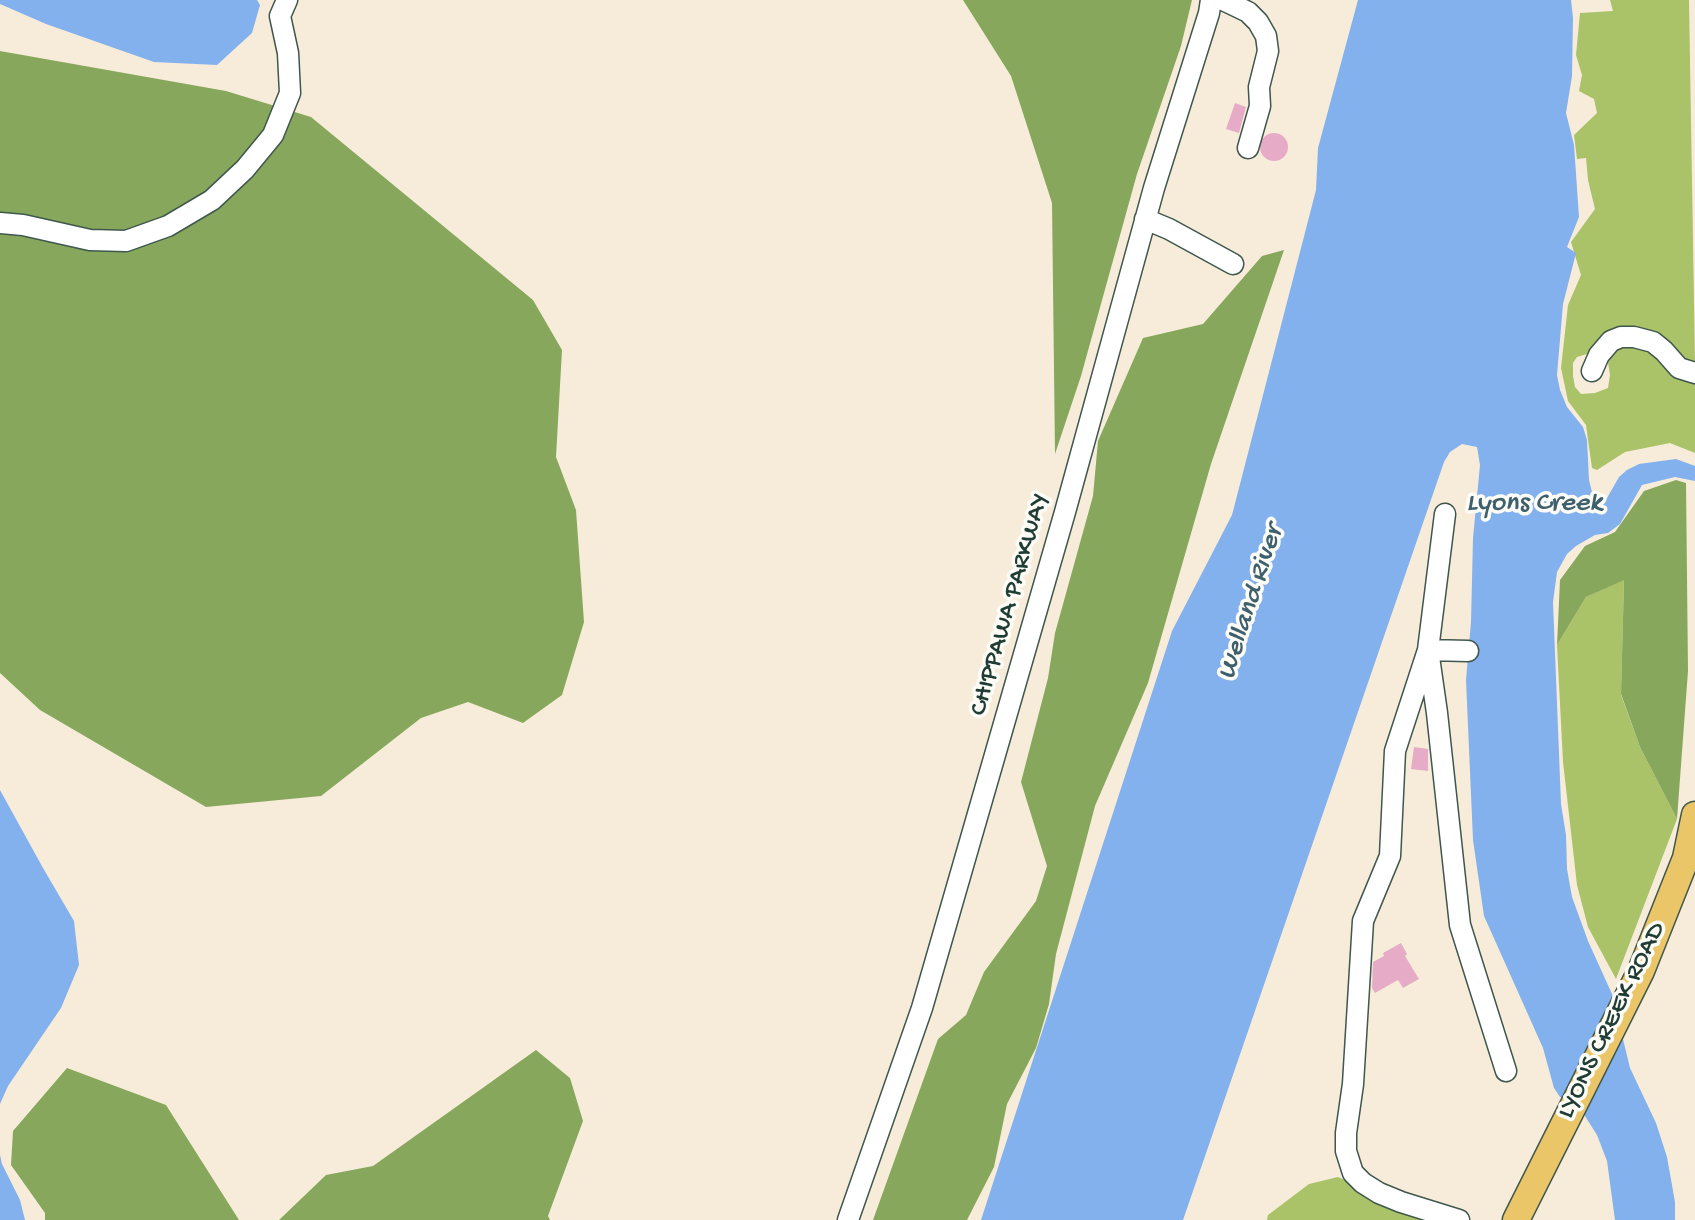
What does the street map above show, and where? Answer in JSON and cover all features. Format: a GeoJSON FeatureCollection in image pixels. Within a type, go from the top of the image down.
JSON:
{"type":"FeatureCollection","features":[{"type":"Feature","properties":{"kind":"main road","name":"LYONS CREEK ROAD"},"geometry":{"type":"LineString","coordinates":[[1516,1220],[1627,1003],[1655,940],[1690,860],[1695,815]]}},
{"type":"Feature","properties":{"kind":"street"},"geometry":{"type":"LineString","coordinates":[[0,223],[90,240],[126,241],[168,226],[212,200],[245,169],[273,135],[290,93],[288,53],[280,16],[287,0]]}},
{"type":"Feature","properties":{"kind":"street","name":"CHIPPAWA PARKWAY"},"geometry":{"type":"LineString","coordinates":[[848,1220],[922,1008],[1061,527],[1145,219],[1211,0]]}},
{"type":"Feature","properties":{"kind":"street"},"geometry":{"type":"LineString","coordinates":[[1223,0],[1248,12],[1266,36],[1268,51],[1259,87],[1260,106],[1248,148]]}},
{"type":"Feature","properties":{"kind":"street"},"geometry":{"type":"LineString","coordinates":[[1145,219],[1233,264]]}},
{"type":"Feature","properties":{"kind":"street"},"geometry":{"type":"LineString","coordinates":[[1592,371],[1599,355],[1611,341],[1634,337],[1653,342],[1679,368],[1695,373]]}},
{"type":"Feature","properties":{"kind":"street"},"geometry":{"type":"LineString","coordinates":[[1445,514],[1428,650],[1395,751],[1390,856],[1363,921],[1346,1151],[1353,1173],[1363,1183],[1401,1202],[1459,1220]]}},
{"type":"Feature","properties":{"kind":"street"},"geometry":{"type":"LineString","coordinates":[[1428,650],[1468,651]]}},
{"type":"Feature","properties":{"kind":"street"},"geometry":{"type":"LineString","coordinates":[[1428,650],[1460,925],[1506,1071]]}},
{"type":"Feature","properties":{"kind":"green space"},"geometry":{"type":"Polygon","coordinates":[[[963,0],[1192,0],[1181,46],[1137,174],[1081,376],[1055,454],[1052,203],[1011,76],[963,0]]]}},
{"type":"Feature","properties":{"kind":"green space"},"geometry":{"type":"Polygon","coordinates":[[[1610,0],[1689,0],[1695,362],[1680,362],[1658,339],[1629,332],[1612,334],[1587,354],[1577,357],[1573,363],[1575,387],[1581,394],[1608,388],[1610,375],[1607,356],[1617,345],[1628,341],[1655,347],[1695,383],[1695,453],[1670,443],[1625,452],[1597,470],[1592,468],[1586,425],[1568,401],[1561,368],[1568,305],[1581,275],[1571,242],[1595,209],[1586,158],[1577,159],[1574,135],[1597,113],[1594,99],[1579,91],[1582,75],[1576,55],[1580,13],[1613,11],[1610,0]]]}},
{"type":"Feature","properties":{"kind":"green space"},"geometry":{"type":"Polygon","coordinates":[[[0,51],[226,91],[311,117],[533,300],[562,350],[556,457],[576,510],[584,622],[562,695],[523,723],[468,702],[421,718],[321,796],[206,807],[40,710],[0,673],[0,51]]]}},
{"type":"Feature","properties":{"kind":"green space"},"geometry":{"type":"Polygon","coordinates":[[[1284,250],[1211,464],[1148,683],[1095,806],[1056,954],[1049,1004],[1036,1048],[1007,1104],[994,1167],[967,1220],[873,1220],[938,1039],[966,1015],[984,972],[1036,901],[1047,866],[1021,782],[1048,678],[1055,633],[1093,496],[1098,441],[1143,338],[1203,324],[1262,256],[1284,250]]]}},
{"type":"Feature","properties":{"kind":"green space"},"geometry":{"type":"Polygon","coordinates":[[[1676,480],[1686,483],[1688,671],[1677,819],[1640,747],[1621,694],[1624,580],[1586,597],[1557,645],[1560,580],[1585,546],[1615,532],[1644,491],[1676,480]]]}},
{"type":"Feature","properties":{"kind":"green space"},"geometry":{"type":"Polygon","coordinates":[[[1624,579],[1621,695],[1640,747],[1677,819],[1616,979],[1588,927],[1577,885],[1563,762],[1557,645],[1586,597],[1624,579]]]}},
{"type":"Feature","properties":{"kind":"green space"},"geometry":{"type":"Polygon","coordinates":[[[536,1050],[570,1078],[583,1121],[548,1216],[550,1220],[279,1220],[326,1175],[373,1166],[536,1050]]]}},
{"type":"Feature","properties":{"kind":"green space"},"geometry":{"type":"Polygon","coordinates":[[[67,1068],[166,1105],[239,1220],[45,1220],[45,1213],[11,1165],[13,1131],[67,1068]]]}},
{"type":"Feature","properties":{"kind":"green space"},"geometry":{"type":"Polygon","coordinates":[[[1338,1177],[1437,1220],[1267,1220],[1268,1215],[1309,1184],[1338,1177]]]}},
{"type":"Feature","properties":{"kind":"water"},"geometry":{"type":"Polygon","coordinates":[[[0,0],[257,0],[260,5],[252,33],[217,65],[154,62],[46,24],[0,4],[0,0]]]}},
{"type":"Feature","properties":{"kind":"water"},"geometry":{"type":"Polygon","coordinates":[[[1358,0],[1571,0],[1572,76],[1566,113],[1574,145],[1579,217],[1567,247],[1576,253],[1563,304],[1557,375],[1560,390],[1567,407],[1583,427],[1587,440],[1589,480],[1598,501],[1607,498],[1619,477],[1639,464],[1676,459],[1695,466],[1695,481],[1675,477],[1642,485],[1620,524],[1608,533],[1595,535],[1567,554],[1557,572],[1553,602],[1561,804],[1572,897],[1612,994],[1630,1068],[1656,1123],[1667,1157],[1675,1220],[1615,1220],[1607,1161],[1597,1135],[1576,1102],[1560,1097],[1554,1088],[1543,1048],[1484,916],[1473,840],[1466,680],[1480,465],[1477,447],[1462,444],[1450,452],[1444,462],[1183,1220],[981,1220],[1172,631],[1232,515],[1316,190],[1318,148],[1358,0]]]}},
{"type":"Feature","properties":{"kind":"water"},"geometry":{"type":"Polygon","coordinates":[[[0,790],[74,921],[79,965],[61,1008],[8,1086],[0,1104],[0,790]]]}},
{"type":"Feature","properties":{"kind":"water"},"geometry":{"type":"Polygon","coordinates":[[[0,1155],[20,1200],[25,1220],[0,1220],[0,1155]]]}},
{"type":"Feature","properties":{"kind":"building"},"geometry":{"type":"Polygon","coordinates":[[[1235,103],[1246,107],[1239,133],[1226,129],[1235,103]]]}},
{"type":"Feature","properties":{"kind":"building"},"geometry":{"type":"Polygon","coordinates":[[[1274,133],[1284,137],[1288,147],[1284,157],[1274,161],[1264,157],[1260,147],[1264,137],[1274,133]]]}},
{"type":"Feature","properties":{"kind":"building"},"geometry":{"type":"Polygon","coordinates":[[[1414,747],[1428,749],[1428,771],[1411,769],[1414,747]]]}},
{"type":"Feature","properties":{"kind":"building"},"geometry":{"type":"Polygon","coordinates":[[[1401,943],[1419,979],[1403,988],[1398,980],[1375,993],[1372,988],[1373,962],[1401,943]]]}},
{"type":"Feature","properties":{"kind":"water label","name":"Lyons Creek"},"geometry":{"type":"Point","coordinates":[1534,505]}},
{"type":"Feature","properties":{"kind":"water label","name":"Welland River"},"geometry":{"type":"Point","coordinates":[1252,603]}}]}
